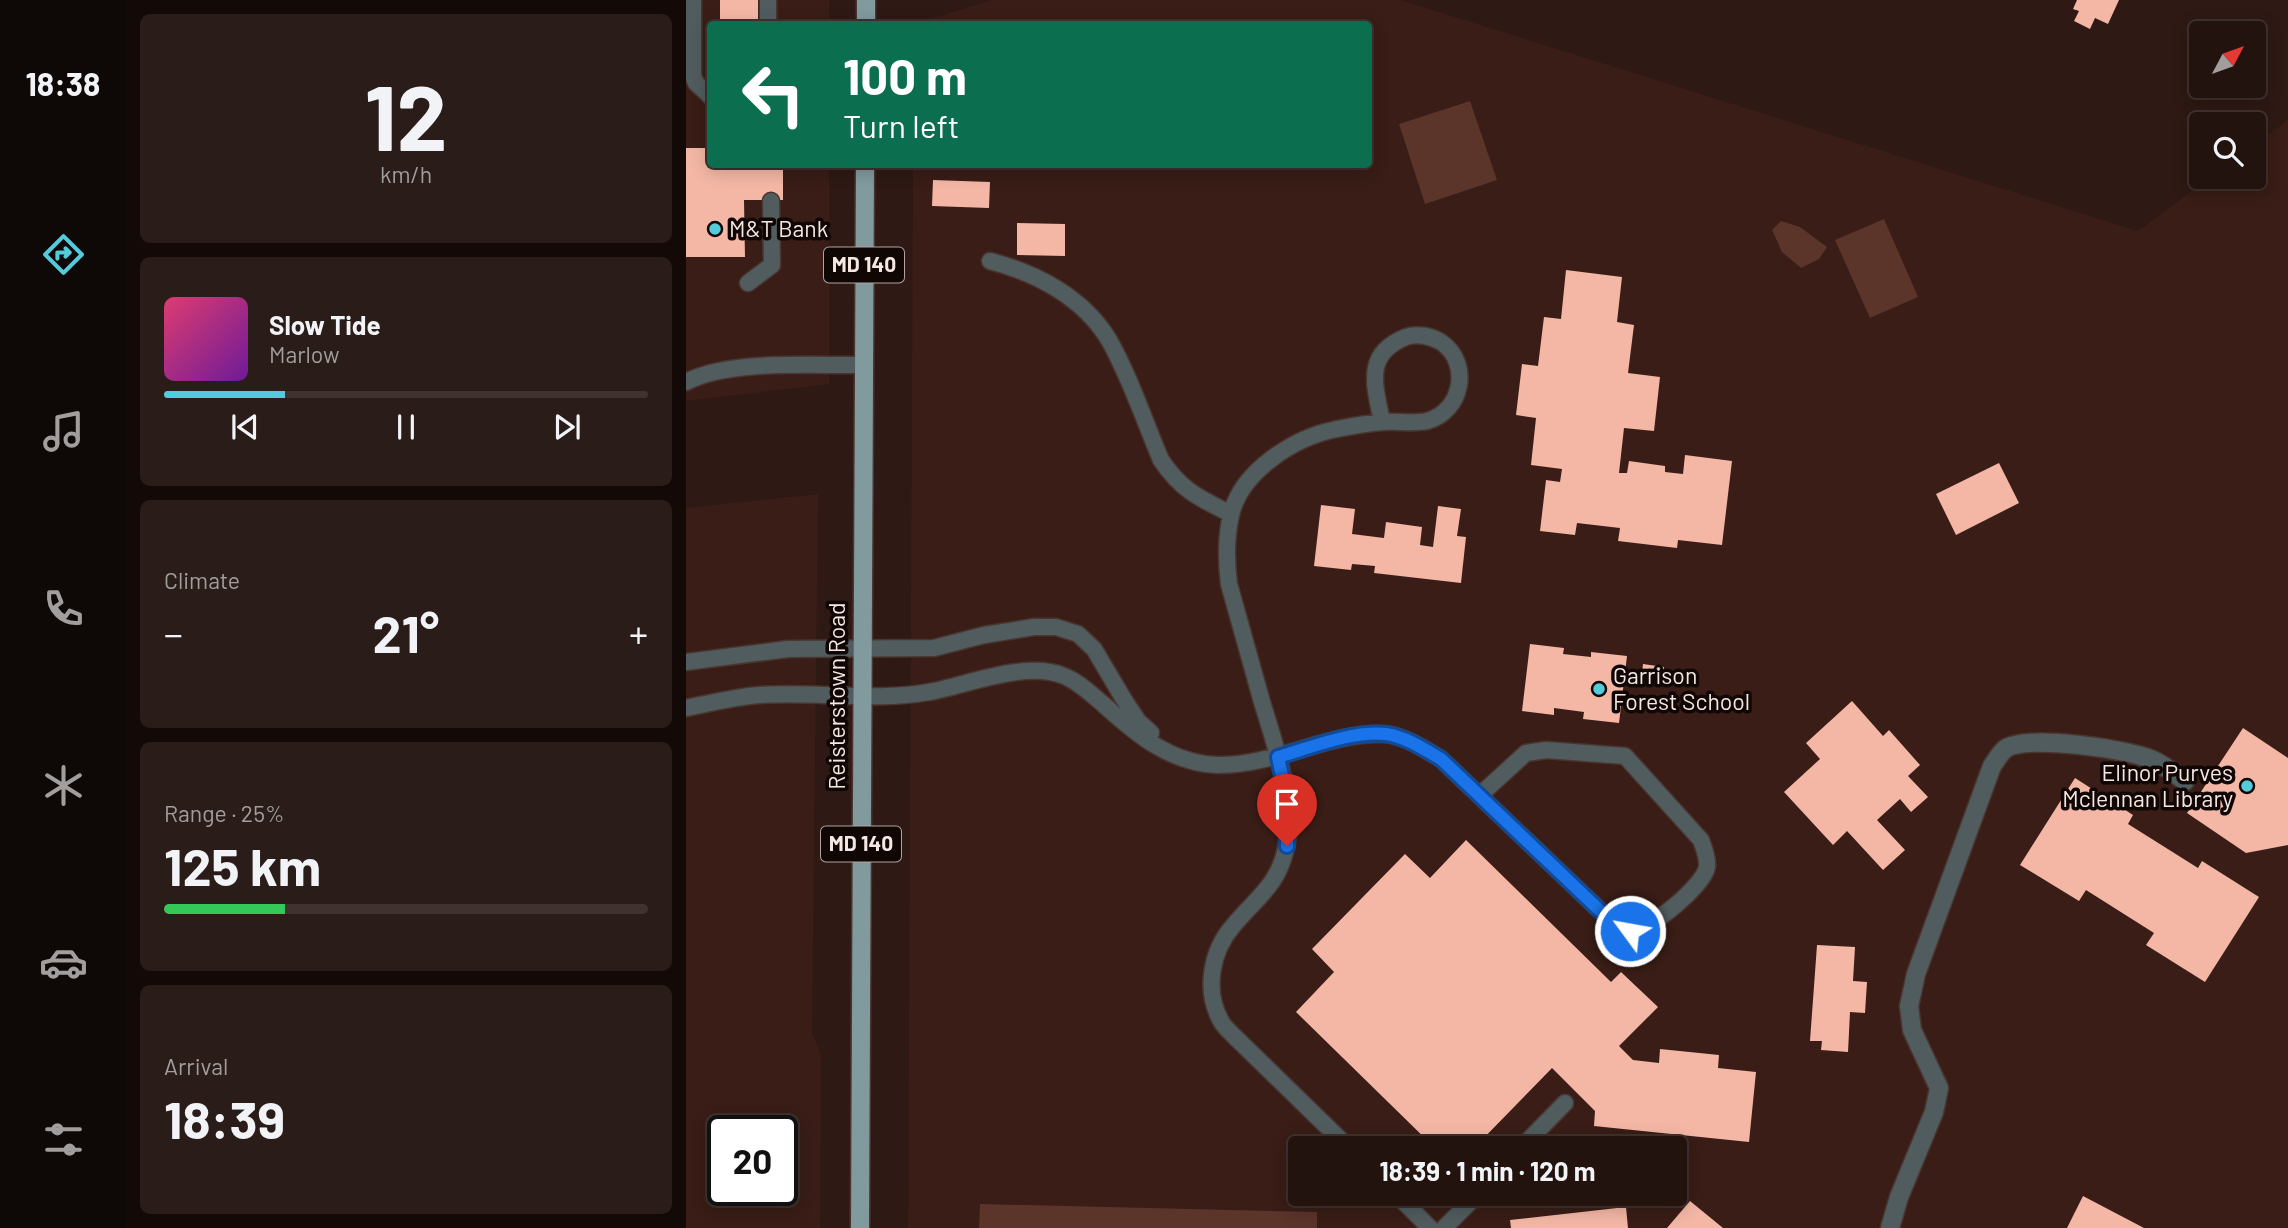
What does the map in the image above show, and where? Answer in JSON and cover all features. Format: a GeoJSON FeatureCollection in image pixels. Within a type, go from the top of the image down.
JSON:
{"type":"FeatureCollection","features":[{"type":"Feature","properties":{"kind":"main road"},"geometry":{"type":"LineString","coordinates":[[866,0],[866,21]]}},
{"type":"Feature","properties":{"kind":"main road","name":"Reisterstown Road"},"geometry":{"type":"LineString","coordinates":[[860,1228],[865,168]]}},
{"type":"Feature","properties":{"kind":"street"},"geometry":{"type":"LineString","coordinates":[[1890,1228],[1899,1197],[1934,1112],[1939,1088],[1912,1030],[1909,1006],[1916,974],[1992,766],[2006,748],[2027,741],[2127,752],[2154,760],[2185,781]]}},
{"type":"Feature","properties":{"kind":"lane"},"geometry":{"type":"LineString","coordinates":[[693,0],[694,76],[696,83],[707,93]]}},
{"type":"Feature","properties":{"kind":"lane"},"geometry":{"type":"LineString","coordinates":[[768,0],[768,21]]}},
{"type":"Feature","properties":{"kind":"lane"},"geometry":{"type":"LineString","coordinates":[[748,283],[772,265],[771,201]]}},
{"type":"Feature","properties":{"kind":"lane"},"geometry":{"type":"LineString","coordinates":[[990,261],[1014,268],[1057,288],[1081,307],[1108,339],[1161,460],[1173,478],[1191,494],[1231,514]]}},
{"type":"Feature","properties":{"kind":"lane"},"geometry":{"type":"LineString","coordinates":[[1337,1136],[1221,1021],[1210,982],[1213,964],[1231,927],[1270,887],[1287,846],[1288,805],[1278,757],[1229,584],[1226,561],[1231,514],[1240,493],[1274,455],[1295,443],[1334,429],[1382,422],[1426,421],[1444,413],[1455,400],[1460,382],[1458,366],[1451,351],[1441,342],[1426,336],[1411,335],[1393,342],[1381,354],[1375,366],[1373,381],[1382,422]]}},
{"type":"Feature","properties":{"kind":"lane"},"geometry":{"type":"LineString","coordinates":[[686,382],[701,374],[741,367],[863,365]]}},
{"type":"Feature","properties":{"kind":"lane"},"geometry":{"type":"LineString","coordinates":[[686,662],[788,649],[934,648],[997,633],[1034,627],[1056,627],[1078,634],[1094,649],[1138,721],[1175,757]]}},
{"type":"Feature","properties":{"kind":"lane"},"geometry":{"type":"LineString","coordinates":[[686,708],[760,695],[861,697],[926,692],[1006,674],[1037,671],[1063,675],[1082,686],[1155,746],[1175,757],[1217,765],[1278,757],[1352,736],[1385,734],[1413,742],[1441,759],[1615,925],[1630,931],[1648,926],[1658,919],[1701,880],[1707,868],[1707,856],[1701,841],[1625,756],[1546,750],[1526,753],[1480,795]]}},
{"type":"Feature","properties":{"kind":"lane"},"geometry":{"type":"LineString","coordinates":[[1533,1136],[1565,1103]]}},
{"type":"Feature","properties":{"kind":"lane"},"geometry":{"type":"LineString","coordinates":[[1408,1206],[1430,1228]]}},
{"type":"Feature","properties":{"kind":"lane"},"geometry":{"type":"LineString","coordinates":[[1444,1228],[1466,1206]]}},
{"type":"Feature","properties":{"kind":"shaded area"},"geometry":{"type":"Polygon","coordinates":[[[686,0],[829,0],[829,21],[707,21],[707,168],[829,168],[829,384],[686,401],[686,0]]]}},
{"type":"Feature","properties":{"kind":"shaded area","name":"Garrison Forest School"},"geometry":{"type":"Polygon","coordinates":[[[991,0],[1401,0],[2138,231],[2195,189],[2266,189],[2266,136],[2288,120],[2288,1228],[908,1228],[913,168],[1372,168],[1372,21],[924,21],[991,0]]]}},
{"type":"Feature","properties":{"kind":"shaded area"},"geometry":{"type":"Polygon","coordinates":[[[1470,101],[1497,180],[1425,204],[1399,124],[1470,101]]]}},
{"type":"Feature","properties":{"kind":"shaded area"},"geometry":{"type":"Polygon","coordinates":[[[1884,219],[1918,297],[1870,318],[1835,240],[1884,219]]]}},
{"type":"Feature","properties":{"kind":"shaded area"},"geometry":{"type":"Polygon","coordinates":[[[1781,221],[1800,227],[1827,247],[1819,259],[1801,268],[1782,252],[1772,230],[1781,221]]]}},
{"type":"Feature","properties":{"kind":"shaded area"},"geometry":{"type":"Polygon","coordinates":[[[818,494],[812,1032],[821,1056],[820,1228],[686,1228],[686,508],[818,494]]]}},
{"type":"Feature","properties":{"kind":"shaded area"},"geometry":{"type":"Polygon","coordinates":[[[980,1204],[1317,1212],[1317,1228],[979,1228],[980,1204]]]}},
{"type":"Feature","properties":{"kind":"building"},"geometry":{"type":"Polygon","coordinates":[[[720,0],[758,0],[758,21],[720,21],[720,0]]]}},
{"type":"Feature","properties":{"kind":"building"},"geometry":{"type":"Polygon","coordinates":[[[2077,0],[2119,0],[2108,24],[2095,18],[2090,29],[2074,21],[2079,11],[2073,9],[2077,0]]]}},
{"type":"Feature","properties":{"kind":"building","name":"M&T Bank"},"geometry":{"type":"Polygon","coordinates":[[[686,148],[707,148],[707,168],[783,168],[783,200],[744,200],[745,257],[686,257],[686,148]]]}},
{"type":"Feature","properties":{"kind":"building"},"geometry":{"type":"Polygon","coordinates":[[[933,180],[990,182],[989,208],[932,206],[933,180]]]}},
{"type":"Feature","properties":{"kind":"building"},"geometry":{"type":"Polygon","coordinates":[[[1017,223],[1065,224],[1065,256],[1017,255],[1017,223]]]}},
{"type":"Feature","properties":{"kind":"building"},"geometry":{"type":"Polygon","coordinates":[[[1566,270],[1622,277],[1617,322],[1634,325],[1628,373],[1660,377],[1654,431],[1624,428],[1619,473],[1627,473],[1629,461],[1665,466],[1665,472],[1683,474],[1685,455],[1732,461],[1722,545],[1678,540],[1677,548],[1618,541],[1620,528],[1577,523],[1575,535],[1540,531],[1546,480],[1560,482],[1562,469],[1531,465],[1536,418],[1516,415],[1522,364],[1538,366],[1544,317],[1561,319],[1566,270]]]}},
{"type":"Feature","properties":{"kind":"building"},"geometry":{"type":"Polygon","coordinates":[[[1999,463],[2019,503],[1956,535],[1936,494],[1999,463]]]}},
{"type":"Feature","properties":{"kind":"building"},"geometry":{"type":"Polygon","coordinates":[[[1321,505],[1355,509],[1352,534],[1384,538],[1386,522],[1422,527],[1420,545],[1433,547],[1438,506],[1461,509],[1457,536],[1466,537],[1461,583],[1374,573],[1375,566],[1352,564],[1351,570],[1314,566],[1321,505]]]}},
{"type":"Feature","properties":{"kind":"building"},"geometry":{"type":"Polygon","coordinates":[[[1530,644],[1564,648],[1563,654],[1591,657],[1591,652],[1627,656],[1619,723],[1583,719],[1584,712],[1554,708],[1554,715],[1522,711],[1530,644]]]}},
{"type":"Feature","properties":{"kind":"building"},"geometry":{"type":"Polygon","coordinates":[[[1643,664],[1664,667],[1663,676],[1642,673],[1643,664]]]}},
{"type":"Feature","properties":{"kind":"building"},"geometry":{"type":"Polygon","coordinates":[[[1852,701],[1883,736],[1889,730],[1920,765],[1908,776],[1928,797],[1911,812],[1900,799],[1877,820],[1905,850],[1883,870],[1847,831],[1833,845],[1784,792],[1820,759],[1806,743],[1852,701]]]}},
{"type":"Feature","properties":{"kind":"building","name":"Elinor Purves Mclennan Library"},"geometry":{"type":"Polygon","coordinates":[[[2243,728],[2288,758],[2288,845],[2246,853],[2187,813],[2243,728]]]}},
{"type":"Feature","properties":{"kind":"building"},"geometry":{"type":"Polygon","coordinates":[[[2075,778],[2133,815],[2128,824],[2198,868],[2202,861],[2259,897],[2205,982],[2146,945],[2154,933],[2086,890],[2079,901],[2020,865],[2075,778]]]}},
{"type":"Feature","properties":{"kind":"building"},"geometry":{"type":"Polygon","coordinates":[[[1466,840],[1611,982],[1621,972],[1658,1007],[1619,1046],[1633,1060],[1659,1063],[1660,1049],[1719,1055],[1718,1068],[1756,1072],[1749,1142],[1594,1126],[1595,1111],[1552,1068],[1486,1136],[1423,1136],[1296,1012],[1334,972],[1312,949],[1405,854],[1430,878],[1466,840]]]}},
{"type":"Feature","properties":{"kind":"building"},"geometry":{"type":"Polygon","coordinates":[[[1817,945],[1855,947],[1853,981],[1867,982],[1865,1013],[1850,1012],[1848,1052],[1821,1050],[1822,1041],[1810,1041],[1817,945]]]}},
{"type":"Feature","properties":{"kind":"building"},"geometry":{"type":"Polygon","coordinates":[[[2083,1196],[2144,1228],[2067,1228],[2083,1196]]]}},
{"type":"Feature","properties":{"kind":"building"},"geometry":{"type":"Polygon","coordinates":[[[1690,1201],[1723,1228],[1667,1228],[1690,1201]]]}},
{"type":"Feature","properties":{"kind":"building"},"geometry":{"type":"Polygon","coordinates":[[[1626,1207],[1628,1228],[1511,1228],[1510,1220],[1626,1207]]]}},
{"type":"Feature","properties":{"kind":"place","name":"M&T Bank"},"geometry":{"type":"Point","coordinates":[715,229]}},
{"type":"Feature","properties":{"kind":"place","name":"Garrison Forest School"},"geometry":{"type":"Point","coordinates":[1599,689]}},
{"type":"Feature","properties":{"kind":"place","name":"Elinor Purves Mclennan Library"},"geometry":{"type":"Point","coordinates":[2247,786]}},
{"type":"Feature","properties":{"kind":"route"},"geometry":{"type":"LineString","coordinates":[[1287,846],[1288,805],[1278,757],[1352,736],[1385,734],[1413,742],[1441,759],[1615,925],[1630,931]]}}]}
